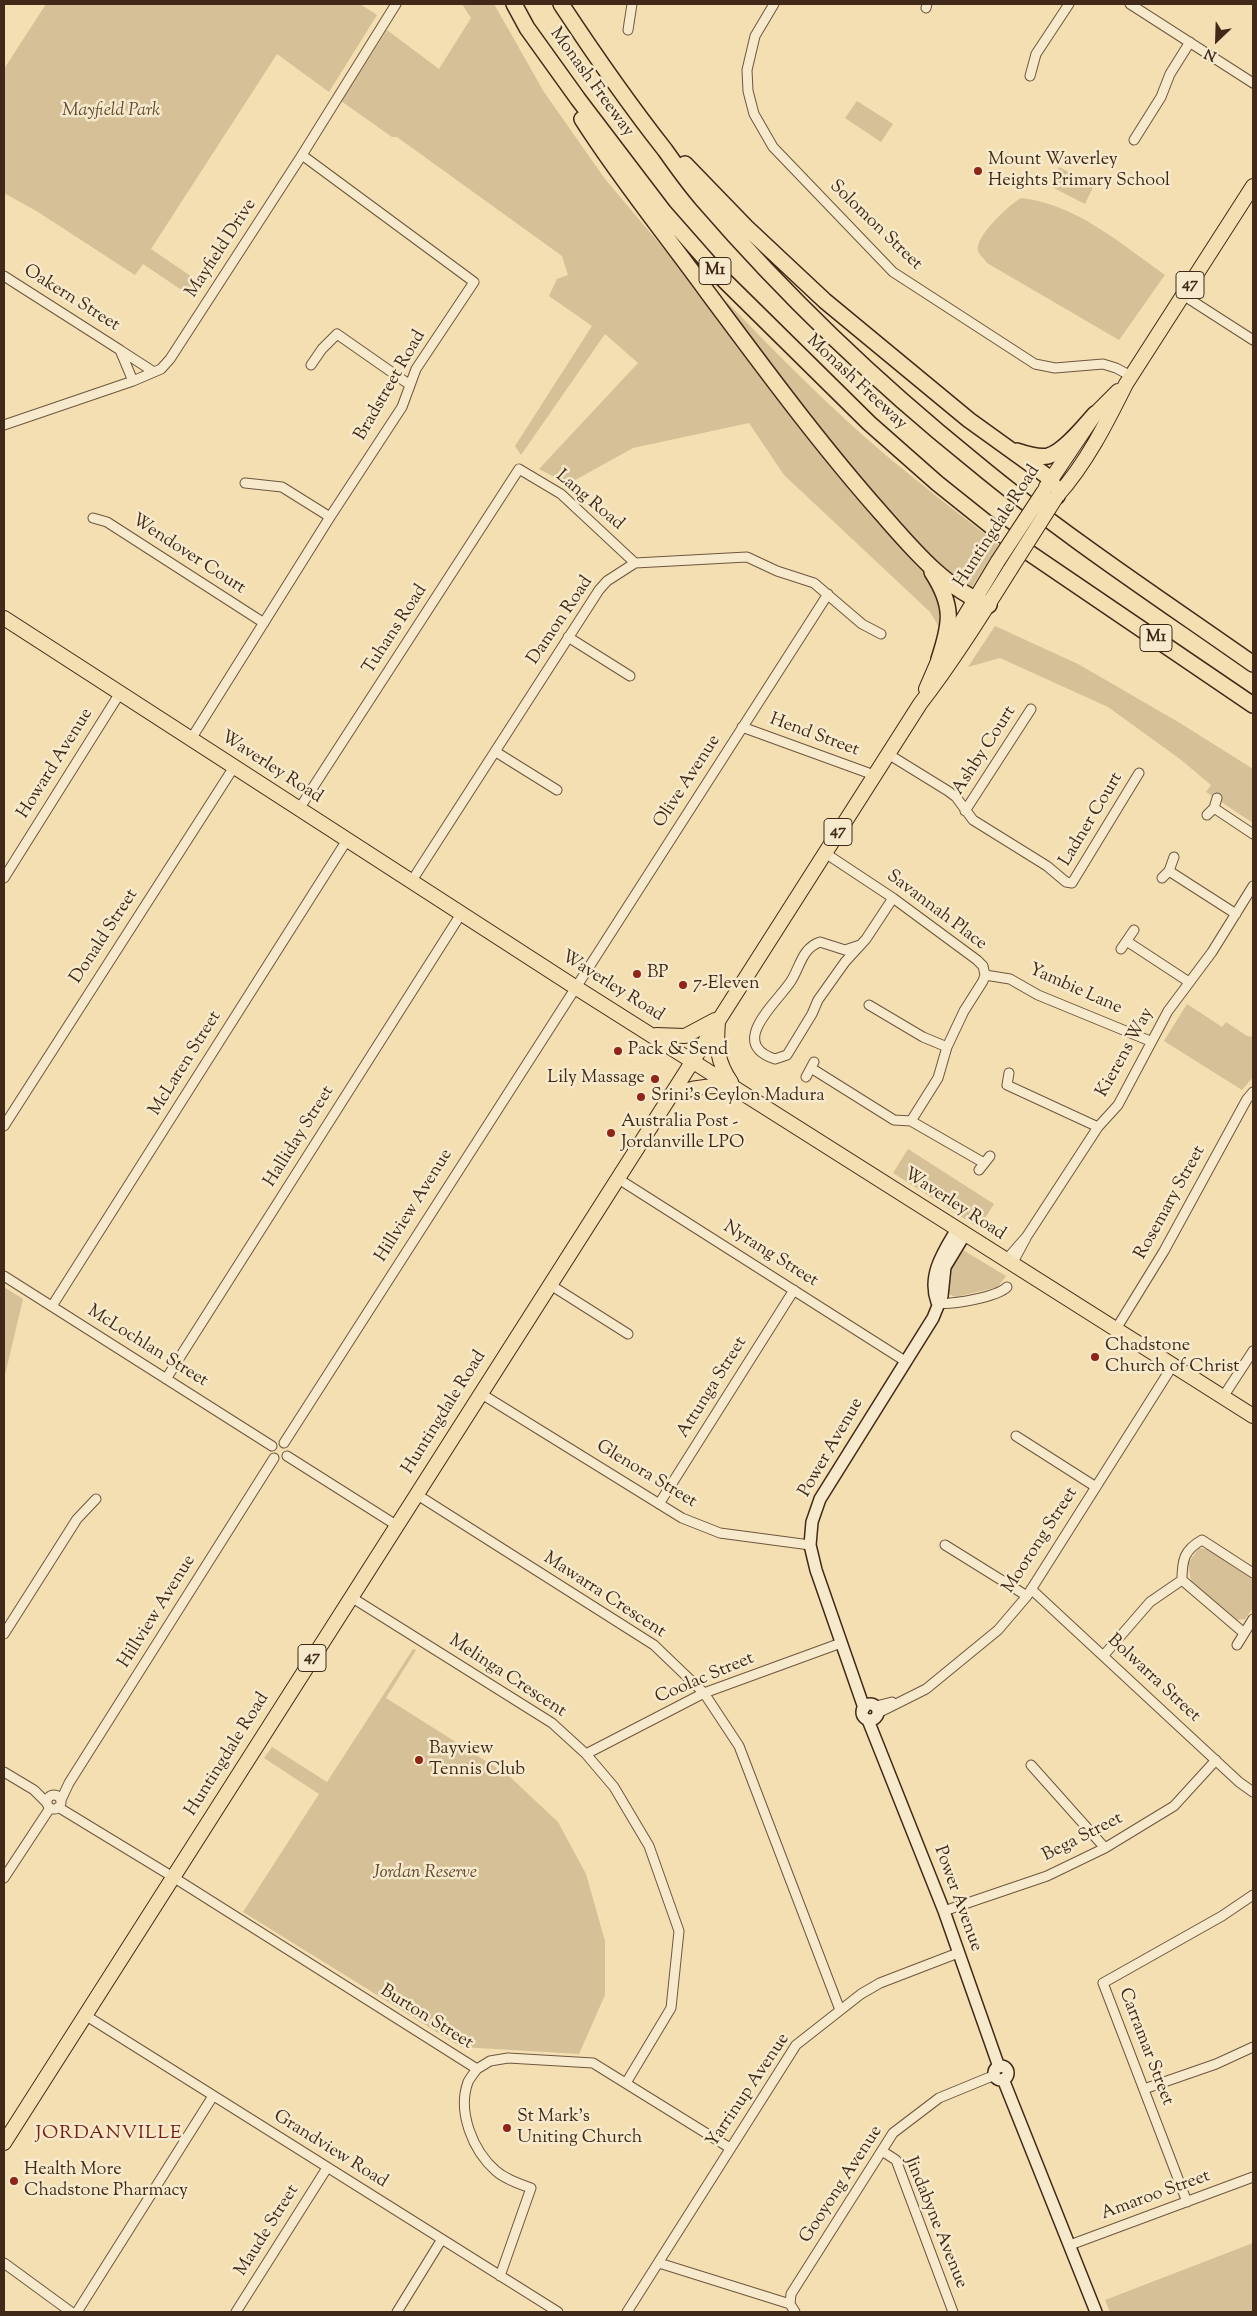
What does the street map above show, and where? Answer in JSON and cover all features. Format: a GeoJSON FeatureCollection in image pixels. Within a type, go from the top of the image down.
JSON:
{"type":"FeatureCollection","features":[{"type":"Feature","properties":{"kind":"highway","name":"Monash Freeway"},"geometry":{"type":"LineString","coordinates":[[514,4],[527,28],[578,99],[664,212],[723,280],[868,423],[937,483],[997,531],[1059,571],[1253,705]]}},
{"type":"Feature","properties":{"kind":"highway","name":"Monash Freeway"},"geometry":{"type":"LineString","coordinates":[[561,4],[638,116],[702,199],[808,313],[872,374],[969,458],[1085,547],[1253,664]]}},
{"type":"Feature","properties":{"kind":"highway"},"geometry":{"type":"LineString","coordinates":[[527,28],[593,137],[639,201],[798,414],[859,488],[923,559],[939,582],[950,610],[946,638],[939,659]]}},
{"type":"Feature","properties":{"kind":"highway"},"geometry":{"type":"LineString","coordinates":[[638,116],[746,227],[825,301],[929,388],[1006,447],[1052,487]]}},
{"type":"Feature","properties":{"kind":"highway"},"geometry":{"type":"LineString","coordinates":[[1006,447],[1031,455],[1048,456],[1068,442],[1095,414]]}},
{"type":"Feature","properties":{"kind":"highway"},"geometry":{"type":"LineString","coordinates":[[923,559],[974,599],[989,604]]}},
{"type":"Feature","properties":{"kind":"main road","name":"Huntingdale Road"},"geometry":{"type":"LineString","coordinates":[[920,704],[939,659],[974,599],[1052,487],[1072,477],[1109,418],[1129,380],[1253,186]]}},
{"type":"Feature","properties":{"kind":"main road","name":"Huntingdale Road"},"geometry":{"type":"LineString","coordinates":[[4,2143],[718,1018],[920,704],[952,663],[1010,570],[1052,487],[1095,414],[1129,380]]}},
{"type":"Feature","properties":{"kind":"main road","name":"Waverley Road"},"geometry":{"type":"LineString","coordinates":[[4,618],[575,987],[1253,1416]]}},
{"type":"Feature","properties":{"kind":"main road"},"geometry":{"type":"LineString","coordinates":[[653,1035],[686,1036],[700,1030],[718,1018]]}},
{"type":"Feature","properties":{"kind":"main road"},"geometry":{"type":"LineString","coordinates":[[718,1018],[717,1055],[722,1069],[735,1087]]}},
{"type":"Feature","properties":{"kind":"main road"},"geometry":{"type":"LineString","coordinates":[[669,1096],[706,1086],[735,1087]]}},
{"type":"Feature","properties":{"kind":"street","name":"Mayfield Drive"},"geometry":{"type":"LineString","coordinates":[[4,425],[132,381],[161,368],[170,359],[302,155],[396,4]]}},
{"type":"Feature","properties":{"kind":"street"},"geometry":{"type":"LineString","coordinates":[[628,30],[632,4]]}},
{"type":"Feature","properties":{"kind":"street","name":"Solomon Street"},"geometry":{"type":"LineString","coordinates":[[774,4],[756,36],[748,60],[748,91],[754,114],[773,147],[884,263],[905,281],[1035,364],[1055,368],[1103,364],[1116,368],[1129,380]]}},
{"type":"Feature","properties":{"kind":"street"},"geometry":{"type":"LineString","coordinates":[[1030,76],[1036,54],[1069,4]]}},
{"type":"Feature","properties":{"kind":"street"},"geometry":{"type":"LineString","coordinates":[[1130,4],[1253,83]]}},
{"type":"Feature","properties":{"kind":"street"},"geometry":{"type":"LineString","coordinates":[[1134,140],[1161,97],[1168,78],[1190,42]]}},
{"type":"Feature","properties":{"kind":"street","name":"Bradstreet Road"},"geometry":{"type":"LineString","coordinates":[[191,739],[330,517],[402,407],[416,369],[474,282],[302,155]]}},
{"type":"Feature","properties":{"kind":"street","name":"Oakern Street"},"geometry":{"type":"LineString","coordinates":[[4,276],[154,372]]}},
{"type":"Feature","properties":{"kind":"street"},"geometry":{"type":"LineString","coordinates":[[1183,295],[1253,340]]}},
{"type":"Feature","properties":{"kind":"street"},"geometry":{"type":"LineString","coordinates":[[311,365],[337,334],[410,385]]}},
{"type":"Feature","properties":{"kind":"street","name":"Oakern Street"},"geometry":{"type":"LineString","coordinates":[[120,350],[132,381]]}},
{"type":"Feature","properties":{"kind":"street","name":"Lang Road"},"geometry":{"type":"LineString","coordinates":[[519,469],[561,494],[635,563]]}},
{"type":"Feature","properties":{"kind":"street","name":"Tuhans Road"},"geometry":{"type":"LineString","coordinates":[[299,809],[519,469]]}},
{"type":"Feature","properties":{"kind":"street"},"geometry":{"type":"LineString","coordinates":[[245,483],[282,486],[330,517]]}},
{"type":"Feature","properties":{"kind":"street","name":"Wendover Court"},"geometry":{"type":"LineString","coordinates":[[93,518],[107,522],[264,623]]}},
{"type":"Feature","properties":{"kind":"street","name":"Damon Road"},"geometry":{"type":"LineString","coordinates":[[412,882],[568,637],[606,581],[635,563],[747,557],[814,584],[862,624],[881,634]]}},
{"type":"Feature","properties":{"kind":"street","name":"Olive Avenue"},"geometry":{"type":"LineString","coordinates":[[575,987],[828,594]]}},
{"type":"Feature","properties":{"kind":"street"},"geometry":{"type":"LineString","coordinates":[[568,637],[630,676]]}},
{"type":"Feature","properties":{"kind":"street","name":"Howard Avenue"},"geometry":{"type":"LineString","coordinates":[[4,878],[120,693]]}},
{"type":"Feature","properties":{"kind":"street","name":"Ashby Court"},"geometry":{"type":"LineString","coordinates":[[966,811],[1031,708]]}},
{"type":"Feature","properties":{"kind":"street","name":"Hend Street"},"geometry":{"type":"LineString","coordinates":[[742,727],[874,775]]}},
{"type":"Feature","properties":{"kind":"street"},"geometry":{"type":"LineString","coordinates":[[496,752],[557,790]]}},
{"type":"Feature","properties":{"kind":"street"},"geometry":{"type":"LineString","coordinates":[[888,754],[948,791],[956,797],[966,811]]}},
{"type":"Feature","properties":{"kind":"street","name":"Donald Street"},"geometry":{"type":"LineString","coordinates":[[4,1126],[234,767]]}},
{"type":"Feature","properties":{"kind":"street","name":"Ladner Court"},"geometry":{"type":"LineString","coordinates":[[966,811],[973,820],[1047,866],[1066,882],[1072,883],[1139,773]]}},
{"type":"Feature","properties":{"kind":"street"},"geometry":{"type":"LineString","coordinates":[[1207,815],[1214,808],[1217,798]]}},
{"type":"Feature","properties":{"kind":"street"},"geometry":{"type":"LineString","coordinates":[[1214,808],[1253,834]]}},
{"type":"Feature","properties":{"kind":"street","name":"McLaren Street"},"geometry":{"type":"LineString","coordinates":[[52,1306],[348,840]]}},
{"type":"Feature","properties":{"kind":"street","name":"Savannah Place"},"geometry":{"type":"LineString","coordinates":[[825,853],[893,898],[983,966],[985,975],[947,1047],[938,1078],[911,1120]]}},
{"type":"Feature","properties":{"kind":"street"},"geometry":{"type":"LineString","coordinates":[[1174,857],[1166,874],[1236,914]]}},
{"type":"Feature","properties":{"kind":"street","name":"Kierens Way"},"geometry":{"type":"LineString","coordinates":[[1009,1262],[1021,1251],[1027,1236],[1098,1127],[1118,1105],[1134,1077],[1150,1041],[1168,1011],[1212,952],[1253,886]]}},
{"type":"Feature","properties":{"kind":"street"},"geometry":{"type":"LineString","coordinates":[[860,945],[845,950],[820,942],[813,944],[808,949],[790,982],[772,1002],[756,1029],[754,1043],[758,1051],[775,1059],[787,1055],[812,1014],[818,1000],[845,962],[860,945],[893,898]]}},
{"type":"Feature","properties":{"kind":"street","name":"Halliday Street"},"geometry":{"type":"LineString","coordinates":[[166,1378],[461,914]]}},
{"type":"Feature","properties":{"kind":"street"},"geometry":{"type":"LineString","coordinates":[[1121,949],[1128,942],[1134,930]]}},
{"type":"Feature","properties":{"kind":"street"},"geometry":{"type":"LineString","coordinates":[[1128,942],[1156,963],[1189,982]]}},
{"type":"Feature","properties":{"kind":"street","name":"Yambie Lane"},"geometry":{"type":"LineString","coordinates":[[985,975],[1000,975],[1010,979],[1038,995],[1150,1041]]}},
{"type":"Feature","properties":{"kind":"street","name":"Hillview Avenue"},"geometry":{"type":"LineString","coordinates":[[284,1443],[575,987]]}},
{"type":"Feature","properties":{"kind":"street"},"geometry":{"type":"LineString","coordinates":[[869,1005],[923,1037],[947,1047]]}},
{"type":"Feature","properties":{"kind":"street"},"geometry":{"type":"LineString","coordinates":[[806,1077],[812,1065],[894,1120],[911,1120],[984,1163]]}},
{"type":"Feature","properties":{"kind":"street"},"geometry":{"type":"LineString","coordinates":[[1009,1073],[1008,1086],[1098,1127]]}},
{"type":"Feature","properties":{"kind":"street","name":"Rosemary Street"},"geometry":{"type":"LineString","coordinates":[[1116,1329],[1164,1251],[1247,1099],[1253,1092]]}},
{"type":"Feature","properties":{"kind":"street","name":"Nyrang Street"},"geometry":{"type":"LineString","coordinates":[[617,1178],[905,1361]]}},
{"type":"Feature","properties":{"kind":"street","name":"Power Avenue"},"geometry":{"type":"LineString","coordinates":[[961,1232],[946,1267],[942,1296],[933,1318],[820,1499],[812,1522],[810,1545],[816,1570],[841,1643],[855,1679],[872,1711],[880,1745],[944,1911],[999,2074],[1096,2312]]}},
{"type":"Feature","properties":{"kind":"street","name":"McLochlan Street"},"geometry":{"type":"LineString","coordinates":[[4,1276],[272,1446]]}},
{"type":"Feature","properties":{"kind":"street"},"geometry":{"type":"LineString","coordinates":[[549,1284],[628,1334]]}},
{"type":"Feature","properties":{"kind":"street"},"geometry":{"type":"LineString","coordinates":[[938,1303],[951,1304],[999,1292],[1007,1287]]}},
{"type":"Feature","properties":{"kind":"street","name":"Attunga Street"},"geometry":{"type":"LineString","coordinates":[[659,1504],[794,1290]]}},
{"type":"Feature","properties":{"kind":"street"},"geometry":{"type":"LineString","coordinates":[[1223,1397],[1253,1351]]}},
{"type":"Feature","properties":{"kind":"street","name":"Moorong Street"},"geometry":{"type":"LineString","coordinates":[[872,1711],[926,1689],[998,1630],[1029,1593],[1173,1365]]}},
{"type":"Feature","properties":{"kind":"street","name":"Glenora Street"},"geometry":{"type":"LineString","coordinates":[[480,1393],[682,1518],[720,1533],[810,1545]]}},
{"type":"Feature","properties":{"kind":"street"},"geometry":{"type":"LineString","coordinates":[[1016,1436],[1096,1487]]}},
{"type":"Feature","properties":{"kind":"street"},"geometry":{"type":"LineString","coordinates":[[277,1442],[284,1443],[288,1448],[286,1456],[282,1459],[274,1458],[271,1453],[272,1446],[277,1442]]}},
{"type":"Feature","properties":{"kind":"street"},"geometry":{"type":"LineString","coordinates":[[286,1456],[396,1525]]}},
{"type":"Feature","properties":{"kind":"street","name":"Hillview Avenue"},"geometry":{"type":"LineString","coordinates":[[4,1878],[65,1784],[68,1783],[274,1458]]}},
{"type":"Feature","properties":{"kind":"street","name":"Mawarra Crescent"},"geometry":{"type":"LineString","coordinates":[[416,1494],[654,1645],[704,1694],[739,1746],[840,2010]]}},
{"type":"Feature","properties":{"kind":"street"},"geometry":{"type":"LineString","coordinates":[[4,1634],[77,1519],[96,1499]]}},
{"type":"Feature","properties":{"kind":"street"},"geometry":{"type":"LineString","coordinates":[[1244,1633],[1182,1580],[1182,1560],[1193,1545],[1202,1540],[1253,1573]]}},
{"type":"Feature","properties":{"kind":"street","name":"Bolwarra Street"},"geometry":{"type":"LineString","coordinates":[[945,1545],[1029,1593],[1104,1655],[1216,1760],[1253,1791]]}},
{"type":"Feature","properties":{"kind":"street"},"geometry":{"type":"LineString","coordinates":[[1104,1655],[1150,1602],[1182,1580]]}},
{"type":"Feature","properties":{"kind":"street","name":"Melinga Crescent"},"geometry":{"type":"LineString","coordinates":[[351,1597],[552,1723],[586,1754],[614,1787],[649,1846],[679,1931],[671,2008],[626,2083]]}},
{"type":"Feature","properties":{"kind":"street"},"geometry":{"type":"LineString","coordinates":[[1237,1644],[1253,1619]]}},
{"type":"Feature","properties":{"kind":"street","name":"Coolac Street"},"geometry":{"type":"LineString","coordinates":[[586,1754],[704,1694],[841,1643]]}},
{"type":"Feature","properties":{"kind":"street","name":"Bega Street"},"geometry":{"type":"LineString","coordinates":[[944,1911],[1047,1876],[1105,1848],[1174,1806],[1216,1760]]}},
{"type":"Feature","properties":{"kind":"street"},"geometry":{"type":"LineString","coordinates":[[1031,1765],[1105,1848]]}},
{"type":"Feature","properties":{"kind":"street","name":"Burton Street"},"geometry":{"type":"LineString","coordinates":[[4,1772],[76,1814],[76,1817],[477,2069],[490,2061],[508,2058],[593,2063],[730,2148]]}},
{"type":"Feature","properties":{"kind":"street","name":"Carramar Street"},"geometry":{"type":"LineString","coordinates":[[1187,2202],[1103,1983],[1222,1916],[1253,1895]]}},
{"type":"Feature","properties":{"kind":"street","name":"Yarrinup Avenue"},"geometry":{"type":"LineString","coordinates":[[627,2312],[796,2045],[840,2010],[880,1983],[958,1953]]}},
{"type":"Feature","properties":{"kind":"street","name":"Grandview Road"},"geometry":{"type":"LineString","coordinates":[[85,2015],[558,2312]]}},
{"type":"Feature","properties":{"kind":"street"},"geometry":{"type":"LineString","coordinates":[[1144,2089],[1216,2064],[1253,2047]]}},
{"type":"Feature","properties":{"kind":"street"},"geometry":{"type":"LineString","coordinates":[[477,2069],[468,2082],[465,2099],[466,2117],[472,2138],[482,2155],[496,2172],[531,2188],[500,2276]]}},
{"type":"Feature","properties":{"kind":"street","name":"Gooyong Avenue"},"geometry":{"type":"LineString","coordinates":[[790,2304],[791,2294],[893,2134],[939,2098],[999,2074]]}},
{"type":"Feature","properties":{"kind":"street"},"geometry":{"type":"LineString","coordinates":[[77,2312],[213,2096]]}},
{"type":"Feature","properties":{"kind":"street","name":"Jindabyne Avenue"},"geometry":{"type":"LineString","coordinates":[[882,2151],[896,2160],[953,2312]]}},
{"type":"Feature","properties":{"kind":"street","name":"Maude Street"},"geometry":{"type":"LineString","coordinates":[[236,2312],[327,2168]]}},
{"type":"Feature","properties":{"kind":"street","name":"Amaroo Street"},"geometry":{"type":"LineString","coordinates":[[1070,2245],[1253,2177]]}},
{"type":"Feature","properties":{"kind":"street"},"geometry":{"type":"LineString","coordinates":[[397,2312],[442,2240]]}},
{"type":"Feature","properties":{"kind":"street"},"geometry":{"type":"LineString","coordinates":[[4,2262],[71,2312]]}},
{"type":"Feature","properties":{"kind":"street"},"geometry":{"type":"LineString","coordinates":[[659,2263],[790,2304],[795,2312]]}},
{"type":"Feature","properties":{"kind":"green space","name":"Mayfield Park"},"geometry":{"type":"Polygon","coordinates":[[[46,4],[360,4],[377,15],[329,92],[277,54],[151,249],[201,283],[192,297],[143,264],[135,275],[38,212],[4,193],[4,69],[46,4]]]}},
{"type":"Feature","properties":{"kind":"green space"},"geometry":{"type":"Polygon","coordinates":[[[462,4],[494,4],[544,92],[605,179],[696,287],[738,347],[741,345],[884,530],[917,567],[938,586],[941,593],[939,627],[930,612],[784,475],[749,423],[633,448],[568,484],[539,469],[638,363],[605,334],[521,455],[515,446],[592,326],[549,296],[557,279],[568,275],[562,256],[397,137],[392,137],[341,101],[387,30],[439,69],[471,18],[462,4]]]}},
{"type":"Feature","properties":{"kind":"green space"},"geometry":{"type":"Polygon","coordinates":[[[857,101],[893,124],[881,142],[845,118],[857,101]]]}},
{"type":"Feature","properties":{"kind":"green space"},"geometry":{"type":"Polygon","coordinates":[[[1059,167],[1094,185],[1085,204],[1050,186],[1059,167]]]}},
{"type":"Feature","properties":{"kind":"green space"},"geometry":{"type":"Polygon","coordinates":[[[1021,198],[1061,208],[1079,217],[1115,239],[1165,275],[1119,340],[987,263],[980,254],[978,245],[981,238],[1009,207],[1021,198]]]}},
{"type":"Feature","properties":{"kind":"green space"},"geometry":{"type":"Polygon","coordinates":[[[726,301],[805,381],[867,439],[999,545],[970,590],[952,579],[874,498],[723,304],[726,301]]]}},
{"type":"Feature","properties":{"kind":"green space"},"geometry":{"type":"Polygon","coordinates":[[[995,626],[1078,664],[1180,723],[1253,769],[1253,823],[1206,792],[1211,785],[1180,759],[1108,707],[1000,658],[968,667],[995,626]]]}},
{"type":"Feature","properties":{"kind":"green space"},"geometry":{"type":"Polygon","coordinates":[[[1187,1004],[1222,1027],[1226,1022],[1247,1036],[1253,1037],[1253,1077],[1242,1090],[1164,1041],[1187,1004]]]}},
{"type":"Feature","properties":{"kind":"green space"},"geometry":{"type":"Polygon","coordinates":[[[908,1149],[994,1204],[979,1228],[893,1173],[908,1149]]]}},
{"type":"Feature","properties":{"kind":"green space"},"geometry":{"type":"Polygon","coordinates":[[[963,1250],[1006,1276],[998,1287],[956,1297],[948,1294],[946,1276],[963,1250]]]}},
{"type":"Feature","properties":{"kind":"green space"},"geometry":{"type":"Polygon","coordinates":[[[4,1287],[23,1299],[4,1379],[4,1287]]]}},
{"type":"Feature","properties":{"kind":"green space"},"geometry":{"type":"Polygon","coordinates":[[[1199,1548],[1210,1550],[1253,1580],[1253,1608],[1245,1619],[1237,1620],[1191,1582],[1188,1563],[1199,1548]]]}},
{"type":"Feature","properties":{"kind":"green space","name":"Jordan Reserve"},"geometry":{"type":"Polygon","coordinates":[[[413,1649],[416,1650],[386,1698],[508,1775],[558,1822],[586,1874],[605,1941],[605,1995],[579,2054],[461,2047],[243,1912],[319,1794],[264,1758],[272,1747],[327,1782],[413,1649]]]}},
{"type":"Feature","properties":{"kind":"green space"},"geometry":{"type":"Polygon","coordinates":[[[1253,2243],[1253,2312],[1110,2312],[1105,2300],[1253,2243]]]}},
{"type":"Feature","properties":{"kind":"place","name":"Mount Waverley Heights Primary School"},"geometry":{"type":"Point","coordinates":[978,171]}},
{"type":"Feature","properties":{"kind":"place","name":"BP"},"geometry":{"type":"Point","coordinates":[637,974]}},
{"type":"Feature","properties":{"kind":"place","name":"7-Eleven"},"geometry":{"type":"Point","coordinates":[683,985]}},
{"type":"Feature","properties":{"kind":"place","name":"Pack & Send"},"geometry":{"type":"Point","coordinates":[618,1051]}},
{"type":"Feature","properties":{"kind":"place","name":"Lily Massage"},"geometry":{"type":"Point","coordinates":[655,1079]}},
{"type":"Feature","properties":{"kind":"place","name":"Srini's Ceylon Madura"},"geometry":{"type":"Point","coordinates":[641,1097]}},
{"type":"Feature","properties":{"kind":"place","name":"Australia Post - Jordanville LPO"},"geometry":{"type":"Point","coordinates":[611,1133]}},
{"type":"Feature","properties":{"kind":"place","name":"Chadstone Church of Christ"},"geometry":{"type":"Point","coordinates":[1095,1357]}},
{"type":"Feature","properties":{"kind":"place","name":"Bayview Tennis Club"},"geometry":{"type":"Point","coordinates":[419,1760]}},
{"type":"Feature","properties":{"kind":"place","name":"St Mark's Uniting Church"},"geometry":{"type":"Point","coordinates":[507,2128]}},
{"type":"Feature","properties":{"kind":"place","name":"Health More Chadstone Pharmacy"},"geometry":{"type":"Point","coordinates":[14,2181]}},
{"type":"Feature","properties":{"kind":"district","name":"JORDANVILLE"},"geometry":{"type":"Point","coordinates":[109,2135]}}]}
